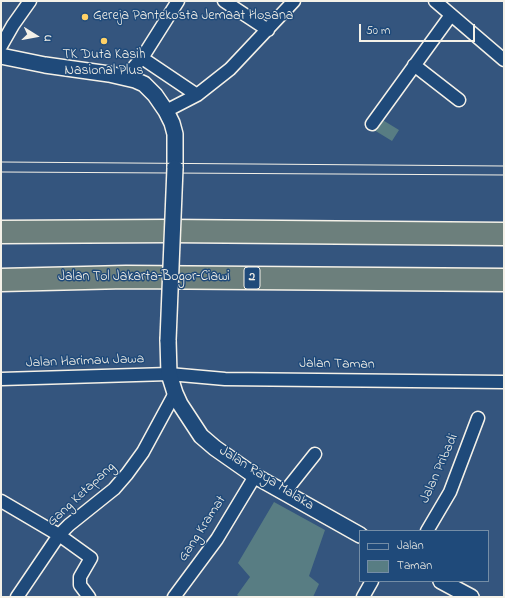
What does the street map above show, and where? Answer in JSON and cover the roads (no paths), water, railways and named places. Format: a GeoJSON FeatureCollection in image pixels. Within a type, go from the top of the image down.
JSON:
{"type":"FeatureCollection","features":[{"type":"Feature","properties":{"kind":"highway"},"geometry":{"type":"LineString","coordinates":[[1,232],[186,231],[504,234]]}},
{"type":"Feature","properties":{"kind":"highway","name":"Jalan Tol Jakarta–Bogor–Ciawi"},"geometry":{"type":"LineString","coordinates":[[1,280],[134,277],[504,280]]}},
{"type":"Feature","properties":{"kind":"street"},"geometry":{"type":"LineString","coordinates":[[1,46],[13,25],[30,1]]}},
{"type":"Feature","properties":{"kind":"street"},"geometry":{"type":"LineString","coordinates":[[125,78],[142,58],[178,1]]}},
{"type":"Feature","properties":{"kind":"street"},"geometry":{"type":"LineString","coordinates":[[224,1],[268,30]]}},
{"type":"Feature","properties":{"kind":"street"},"geometry":{"type":"LineString","coordinates":[[166,111],[197,95],[230,69],[294,1]]}},
{"type":"Feature","properties":{"kind":"street"},"geometry":{"type":"LineString","coordinates":[[435,1],[504,60]]}},
{"type":"Feature","properties":{"kind":"street"},"geometry":{"type":"LineString","coordinates":[[372,124],[451,15]]}},
{"type":"Feature","properties":{"kind":"street","name":"Jalan Raya Malaka"},"geometry":{"type":"LineString","coordinates":[[1,56],[125,78],[144,84],[155,95],[166,111],[172,123],[175,134],[168,340],[169,374],[180,404],[201,436],[214,448],[255,476],[359,534]]}},
{"type":"Feature","properties":{"kind":"street"},"geometry":{"type":"LineString","coordinates":[[142,58],[197,95]]}},
{"type":"Feature","properties":{"kind":"street"},"geometry":{"type":"LineString","coordinates":[[414,65],[459,100]]}},
{"type":"Feature","properties":{"kind":"street","name":"Jalan Harimau Jawa"},"geometry":{"type":"LineString","coordinates":[[1,379],[169,374]]}},
{"type":"Feature","properties":{"kind":"street","name":"Jalan Taman"},"geometry":{"type":"LineString","coordinates":[[169,374],[225,379],[504,382]]}},
{"type":"Feature","properties":{"kind":"street","name":"Gang Ketapang"},"geometry":{"type":"LineString","coordinates":[[17,597],[59,535],[81,514],[114,489],[127,474],[143,452],[175,393]]}},
{"type":"Feature","properties":{"kind":"street","name":"Jalan Pribadi"},"geometry":{"type":"LineString","coordinates":[[429,530],[450,492],[478,418]]}},
{"type":"Feature","properties":{"kind":"street"},"geometry":{"type":"LineString","coordinates":[[284,493],[315,454]]}},
{"type":"Feature","properties":{"kind":"street","name":"Gang Kramat"},"geometry":{"type":"LineString","coordinates":[[174,597],[217,539],[255,476]]}},
{"type":"Feature","properties":{"kind":"street"},"geometry":{"type":"LineString","coordinates":[[1,501],[59,535],[91,558],[80,577],[80,585],[89,597]]}},
{"type":"Feature","properties":{"kind":"street"},"geometry":{"type":"LineString","coordinates":[[364,597],[372,582]]}},
{"type":"Feature","properties":{"kind":"street"},"geometry":{"type":"LineString","coordinates":[[444,582],[471,597]]}},
{"type":"Feature","properties":{"kind":"tram line"},"geometry":{"type":"LineString","coordinates":[[1,162],[504,166]]}},
{"type":"Feature","properties":{"kind":"tram line"},"geometry":{"type":"LineString","coordinates":[[1,172],[504,175]]}},
{"type":"Feature","properties":{"kind":"place","name":"Gereja Pantekosta Jemaat Hosana"},"geometry":{"type":"Point","coordinates":[85,17]}},
{"type":"Feature","properties":{"kind":"place","name":"TK Duta Kasih Nasional Plus"},"geometry":{"type":"Point","coordinates":[104,41]}}]}
